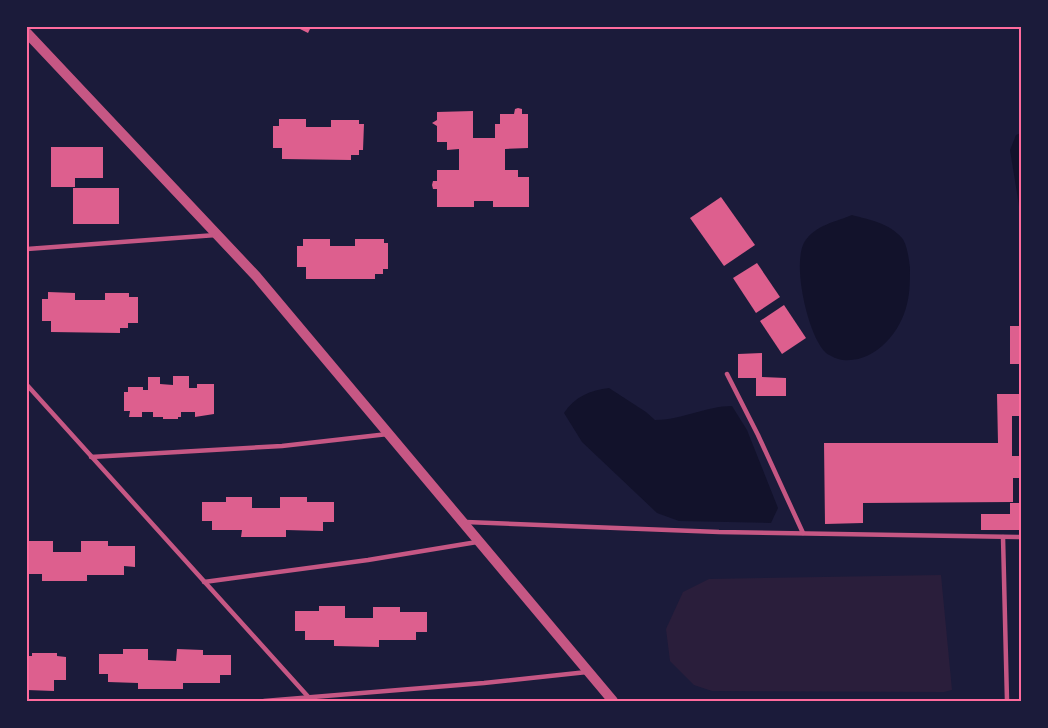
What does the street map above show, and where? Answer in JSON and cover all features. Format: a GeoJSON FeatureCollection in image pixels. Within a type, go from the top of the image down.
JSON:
{"type":"FeatureCollection","features":[{"type":"Feature","properties":{"kind":"street"},"geometry":{"type":"LineString","coordinates":[[27,33],[256,276],[613,701]]}},
{"type":"Feature","properties":{"kind":"lane"},"geometry":{"type":"LineString","coordinates":[[27,249],[217,235]]}},
{"type":"Feature","properties":{"kind":"lane"},"geometry":{"type":"LineString","coordinates":[[727,374],[803,533]]}},
{"type":"Feature","properties":{"kind":"lane"},"geometry":{"type":"LineString","coordinates":[[27,385],[310,699]]}},
{"type":"Feature","properties":{"kind":"lane"},"geometry":{"type":"LineString","coordinates":[[91,457],[282,446],[389,434]]}},
{"type":"Feature","properties":{"kind":"lane"},"geometry":{"type":"LineString","coordinates":[[463,522],[803,533],[1021,537]]}},
{"type":"Feature","properties":{"kind":"lane"},"geometry":{"type":"LineString","coordinates":[[1003,537],[1007,701]]}},
{"type":"Feature","properties":{"kind":"lane"},"geometry":{"type":"LineString","coordinates":[[204,582],[480,542]]}},
{"type":"Feature","properties":{"kind":"lane"},"geometry":{"type":"LineString","coordinates":[[264,701],[310,699],[589,672]]}},
{"type":"Feature","properties":{"kind":"shaded area"},"geometry":{"type":"Polygon","coordinates":[[[1021,133],[1021,218],[1010,150],[1016,135],[1021,133]]]}},
{"type":"Feature","properties":{"kind":"shaded area"},"geometry":{"type":"Polygon","coordinates":[[[852,215],[885,225],[902,238],[909,260],[910,286],[904,315],[885,344],[866,356],[855,360],[843,360],[826,353],[813,332],[804,299],[800,265],[801,251],[809,236],[826,225],[852,215]]]}},
{"type":"Feature","properties":{"kind":"shaded area"},"geometry":{"type":"Polygon","coordinates":[[[609,388],[655,420],[732,406],[747,430],[778,508],[771,523],[679,521],[657,513],[582,442],[564,413],[584,395],[609,388]]]}},
{"type":"Feature","properties":{"kind":"shaded area"},"geometry":{"type":"Polygon","coordinates":[[[941,575],[952,690],[944,692],[712,691],[694,685],[670,661],[666,629],[683,592],[709,579],[941,575]]]}},
{"type":"Feature","properties":{"kind":"building"},"geometry":{"type":"Polygon","coordinates":[[[296,27],[311,27],[308,33],[296,27]]]}},
{"type":"Feature","properties":{"kind":"building"},"geometry":{"type":"Polygon","coordinates":[[[515,109],[522,109],[522,114],[528,114],[528,148],[505,149],[505,170],[518,170],[518,177],[529,177],[529,207],[493,207],[493,201],[474,201],[474,207],[437,207],[437,189],[433,189],[432,185],[433,181],[437,181],[437,170],[459,170],[459,149],[447,150],[447,142],[437,142],[437,126],[432,123],[437,120],[437,112],[473,111],[473,138],[495,138],[495,124],[500,124],[500,114],[514,114],[515,109]]]}},
{"type":"Feature","properties":{"kind":"building"},"geometry":{"type":"Polygon","coordinates":[[[279,119],[306,119],[306,127],[331,127],[331,120],[359,120],[359,124],[364,124],[363,150],[359,150],[359,155],[351,155],[351,160],[282,159],[282,148],[273,148],[273,126],[279,126],[279,119]]]}},
{"type":"Feature","properties":{"kind":"building"},"geometry":{"type":"Polygon","coordinates":[[[51,147],[103,147],[103,178],[75,178],[75,187],[51,187],[51,147]]]}},
{"type":"Feature","properties":{"kind":"building"},"geometry":{"type":"Polygon","coordinates":[[[73,188],[119,188],[119,224],[73,224],[73,188]]]}},
{"type":"Feature","properties":{"kind":"building"},"geometry":{"type":"Polygon","coordinates":[[[721,197],[755,245],[724,266],[690,218],[721,197]]]}},
{"type":"Feature","properties":{"kind":"building"},"geometry":{"type":"Polygon","coordinates":[[[303,239],[330,239],[330,246],[355,246],[355,239],[384,239],[384,243],[388,243],[388,269],[383,269],[383,274],[375,274],[375,279],[306,279],[306,267],[297,267],[297,246],[303,246],[303,239]]]}},
{"type":"Feature","properties":{"kind":"building"},"geometry":{"type":"Polygon","coordinates":[[[757,263],[780,297],[756,313],[733,278],[757,263]]]}},
{"type":"Feature","properties":{"kind":"building"},"geometry":{"type":"Polygon","coordinates":[[[48,292],[75,293],[75,300],[105,300],[105,293],[129,293],[129,297],[138,297],[138,323],[128,323],[128,328],[120,328],[120,333],[51,332],[51,321],[42,321],[42,299],[48,299],[48,292]]]}},
{"type":"Feature","properties":{"kind":"building"},"geometry":{"type":"Polygon","coordinates":[[[784,305],[806,338],[782,354],[760,321],[784,305]]]}},
{"type":"Feature","properties":{"kind":"building"},"geometry":{"type":"Polygon","coordinates":[[[1010,326],[1021,326],[1021,364],[1010,364],[1010,326]]]}},
{"type":"Feature","properties":{"kind":"building"},"geometry":{"type":"Polygon","coordinates":[[[762,353],[762,377],[786,378],[786,396],[756,396],[756,378],[738,378],[738,354],[762,353]]]}},
{"type":"Feature","properties":{"kind":"building"},"geometry":{"type":"Polygon","coordinates":[[[173,376],[189,376],[189,388],[197,388],[197,384],[214,384],[214,414],[195,417],[195,412],[181,412],[181,417],[178,419],[163,419],[163,417],[153,417],[153,412],[142,412],[142,417],[129,417],[130,411],[124,411],[124,392],[128,392],[128,387],[143,387],[143,390],[148,390],[148,377],[160,377],[160,384],[173,385],[173,376]]]}},
{"type":"Feature","properties":{"kind":"building"},"geometry":{"type":"Polygon","coordinates":[[[997,394],[1021,394],[1021,416],[1012,416],[1012,456],[1021,456],[1021,478],[1013,478],[1013,502],[863,503],[863,523],[825,524],[824,443],[998,443],[997,394]]]}},
{"type":"Feature","properties":{"kind":"building"},"geometry":{"type":"Polygon","coordinates":[[[226,497],[252,497],[252,508],[280,508],[280,497],[307,497],[307,502],[334,502],[334,522],[323,522],[323,531],[286,530],[286,537],[241,537],[242,530],[212,530],[212,521],[202,521],[202,502],[226,502],[226,497]]]}},
{"type":"Feature","properties":{"kind":"building"},"geometry":{"type":"Polygon","coordinates":[[[1010,503],[1021,503],[1021,530],[981,530],[981,514],[1010,514],[1010,503]]]}},
{"type":"Feature","properties":{"kind":"building"},"geometry":{"type":"Polygon","coordinates":[[[27,541],[53,541],[53,552],[81,552],[81,541],[108,541],[108,546],[135,546],[135,567],[124,566],[124,575],[87,575],[87,581],[42,581],[42,574],[27,574],[27,541]]]}},
{"type":"Feature","properties":{"kind":"building"},"geometry":{"type":"Polygon","coordinates":[[[319,606],[345,606],[345,618],[373,618],[373,607],[400,607],[400,612],[427,612],[427,632],[416,632],[416,640],[379,640],[379,647],[334,646],[334,640],[305,640],[305,631],[295,631],[295,611],[319,611],[319,606]]]}},
{"type":"Feature","properties":{"kind":"building"},"geometry":{"type":"Polygon","coordinates":[[[123,649],[148,649],[148,660],[176,661],[177,649],[203,650],[203,655],[231,655],[231,675],[220,675],[220,683],[183,683],[183,689],[138,689],[138,683],[108,682],[108,674],[99,674],[99,654],[123,654],[123,649]]]}},
{"type":"Feature","properties":{"kind":"building"},"geometry":{"type":"Polygon","coordinates":[[[32,653],[57,653],[57,656],[66,657],[66,680],[54,680],[54,691],[27,690],[27,656],[32,656],[32,653]]]}}]}
